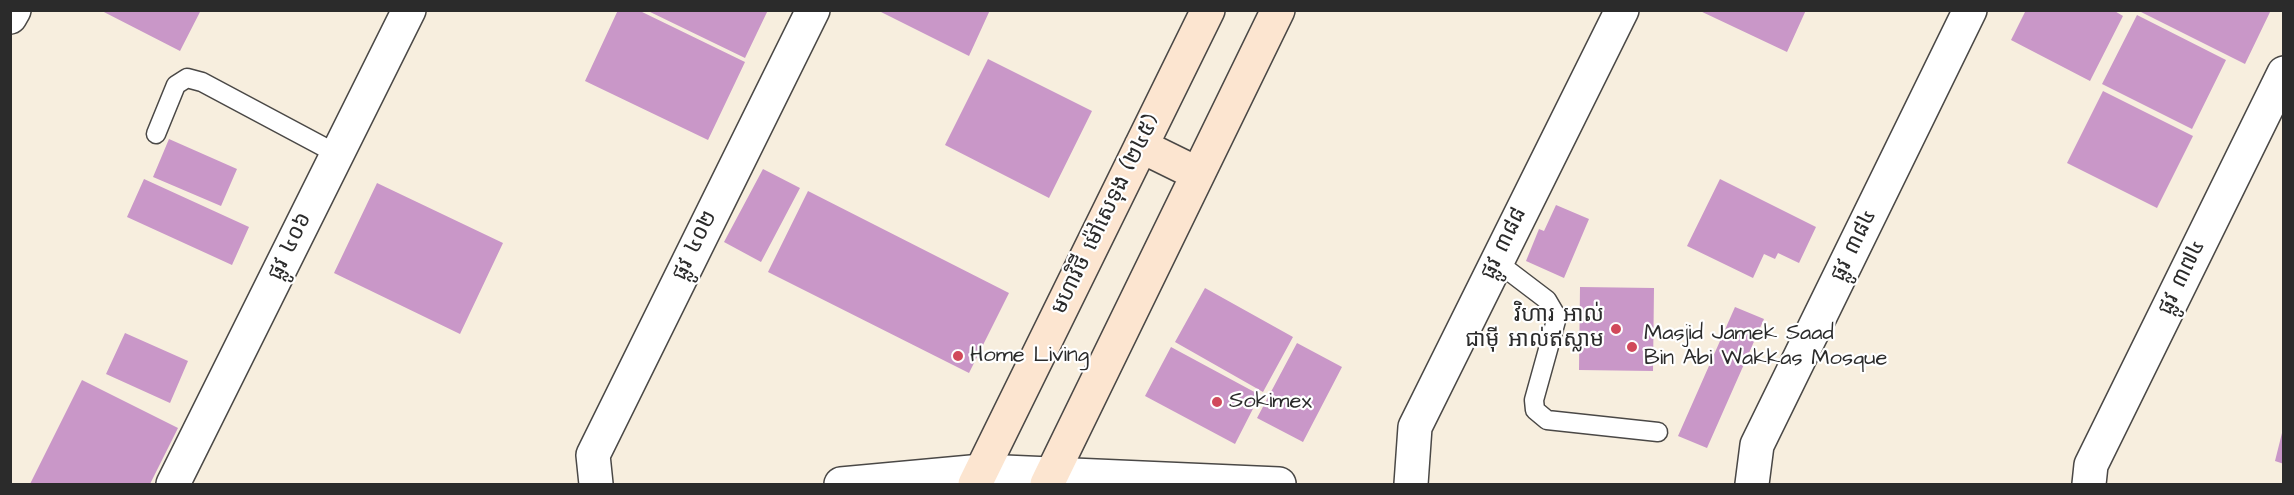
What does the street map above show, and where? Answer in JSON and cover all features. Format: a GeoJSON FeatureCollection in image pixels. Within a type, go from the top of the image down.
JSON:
{"type":"FeatureCollection","features":[{"type":"Feature","properties":{"kind":"main road","name":"មហាវិថី ម៉ៅសេទុង (២៤៥)"},"geometry":{"type":"LineString","coordinates":[[979,478],[1208,10]]}},
{"type":"Feature","properties":{"kind":"main road"},"geometry":{"type":"LineString","coordinates":[[1050,479],[1278,10]]}},
{"type":"Feature","properties":{"kind":"main road"},"geometry":{"type":"LineString","coordinates":[[1141,146],[1198,174]]}},
{"type":"Feature","properties":{"kind":"street"},"geometry":{"type":"LineString","coordinates":[[10,17],[14,10]]}},
{"type":"Feature","properties":{"kind":"street","name":"ផ្លូវ ៤០២"},"geometry":{"type":"LineString","coordinates":[[596,484],[593,455],[813,10]]}},
{"type":"Feature","properties":{"kind":"street","name":"ផ្លូវ ៣៨៨"},"geometry":{"type":"LineString","coordinates":[[1411,484],[1414,427],[1622,10]]}},
{"type":"Feature","properties":{"kind":"street","name":"ផ្លូវ ៣៨៤"},"geometry":{"type":"LineString","coordinates":[[1752,484],[1757,445],[1970,10]]}},
{"type":"Feature","properties":{"kind":"street","name":"ផ្លូវ ៤០៦"},"geometry":{"type":"LineString","coordinates":[[173,484],[408,11]]}},
{"type":"Feature","properties":{"kind":"street","name":"ផ្លូវ ៣៧៤"},"geometry":{"type":"LineString","coordinates":[[2089,484],[2091,465],[2283,72]]}},
{"type":"Feature","properties":{"kind":"street"},"geometry":{"type":"LineString","coordinates":[[841,484],[979,478],[1279,484]]}},
{"type":"Feature","properties":{"kind":"lane"},"geometry":{"type":"LineString","coordinates":[[156,134],[176,85],[187,78],[202,81],[337,154]]}},
{"type":"Feature","properties":{"kind":"lane"},"geometry":{"type":"LineString","coordinates":[[1497,262],[1547,300],[1557,317],[1534,400],[1535,410],[1546,420],[1658,432]]}},
{"type":"Feature","properties":{"kind":"building"},"geometry":{"type":"Polygon","coordinates":[[[100,10],[201,10],[180,51],[100,10]]]}},
{"type":"Feature","properties":{"kind":"building"},"geometry":{"type":"Polygon","coordinates":[[[618,10],[638,10],[745,62],[708,140],[585,81],[618,10]]]}},
{"type":"Feature","properties":{"kind":"building"},"geometry":{"type":"Polygon","coordinates":[[[646,10],[768,10],[745,58],[646,10]]]}},
{"type":"Feature","properties":{"kind":"building"},"geometry":{"type":"Polygon","coordinates":[[[877,10],[990,10],[969,56],[877,10]]]}},
{"type":"Feature","properties":{"kind":"building"},"geometry":{"type":"Polygon","coordinates":[[[1698,10],[1806,10],[1787,52],[1698,10]]]}},
{"type":"Feature","properties":{"kind":"building"},"geometry":{"type":"Polygon","coordinates":[[[2026,10],[2113,10],[2123,16],[2090,81],[2011,40],[2026,10]]]}},
{"type":"Feature","properties":{"kind":"building"},"geometry":{"type":"Polygon","coordinates":[[[2137,10],[2271,10],[2245,64],[2137,10]]]}},
{"type":"Feature","properties":{"kind":"building"},"geometry":{"type":"Polygon","coordinates":[[[2137,15],[2226,60],[2192,129],[2102,84],[2137,15]]]}},
{"type":"Feature","properties":{"kind":"building"},"geometry":{"type":"Polygon","coordinates":[[[988,59],[1092,111],[1049,198],[945,145],[988,59]]]}},
{"type":"Feature","properties":{"kind":"building"},"geometry":{"type":"Polygon","coordinates":[[[2103,91],[2193,136],[2157,208],[2067,163],[2103,91]]]}},
{"type":"Feature","properties":{"kind":"building"},"geometry":{"type":"Polygon","coordinates":[[[169,139],[237,169],[221,206],[153,177],[169,139]]]}},
{"type":"Feature","properties":{"kind":"building"},"geometry":{"type":"Polygon","coordinates":[[[763,169],[800,188],[761,262],[724,242],[763,169]]]}},
{"type":"Feature","properties":{"kind":"building"},"geometry":{"type":"Polygon","coordinates":[[[144,179],[249,227],[232,265],[127,217],[144,179]]]}},
{"type":"Feature","properties":{"kind":"building"},"geometry":{"type":"Polygon","coordinates":[[[1720,179],[1816,227],[1799,263],[1778,253],[1775,259],[1764,254],[1753,278],[1687,246],[1720,179]]]}},
{"type":"Feature","properties":{"kind":"building"},"geometry":{"type":"Polygon","coordinates":[[[377,183],[503,243],[460,334],[334,273],[377,183]]]}},
{"type":"Feature","properties":{"kind":"building"},"geometry":{"type":"Polygon","coordinates":[[[808,191],[1009,293],[969,373],[768,272],[808,191]]]}},
{"type":"Feature","properties":{"kind":"building"},"geometry":{"type":"Polygon","coordinates":[[[1556,205],[1589,219],[1564,278],[1526,261],[1539,229],[1544,231],[1556,205]]]}},
{"type":"Feature","properties":{"kind":"building","name":"វិហារ អាល់ ជាម៉ី អាល់ឥស្លាម"},"geometry":{"type":"Polygon","coordinates":[[[1580,287],[1654,288],[1653,371],[1579,370],[1580,287]]]}},
{"type":"Feature","properties":{"kind":"building"},"geometry":{"type":"Polygon","coordinates":[[[1205,288],[1293,337],[1263,392],[1175,342],[1205,288]]]}},
{"type":"Feature","properties":{"kind":"building"},"geometry":{"type":"Polygon","coordinates":[[[1735,307],[1764,319],[1707,448],[1678,436],[1735,307]]]}},
{"type":"Feature","properties":{"kind":"building"},"geometry":{"type":"Polygon","coordinates":[[[125,333],[188,361],[170,403],[106,374],[125,333]]]}},
{"type":"Feature","properties":{"kind":"building"},"geometry":{"type":"Polygon","coordinates":[[[1297,343],[1342,367],[1303,442],[1257,418],[1297,343]]]}},
{"type":"Feature","properties":{"kind":"building"},"geometry":{"type":"Polygon","coordinates":[[[1171,347],[1260,395],[1235,444],[1145,396],[1171,347]]]}},
{"type":"Feature","properties":{"kind":"building"},"geometry":{"type":"Polygon","coordinates":[[[82,380],[178,428],[150,484],[30,484],[82,380]]]}},
{"type":"Feature","properties":{"kind":"building"},"geometry":{"type":"Polygon","coordinates":[[[2284,430],[2284,464],[2275,461],[2284,430]]]}},
{"type":"Feature","properties":{"kind":"place","name":"វិហារ អាល់ ជាម៉ី អាល់ឥស្លាម"},"geometry":{"type":"Point","coordinates":[1616,329]}},
{"type":"Feature","properties":{"kind":"place","name":"Masjid Jamek Saad Bin Abi Wakkas Mosque"},"geometry":{"type":"Point","coordinates":[1632,347]}},
{"type":"Feature","properties":{"kind":"place","name":"Home Living"},"geometry":{"type":"Point","coordinates":[958,356]}},
{"type":"Feature","properties":{"kind":"place","name":"Sokimex"},"geometry":{"type":"Point","coordinates":[1217,402]}}]}
